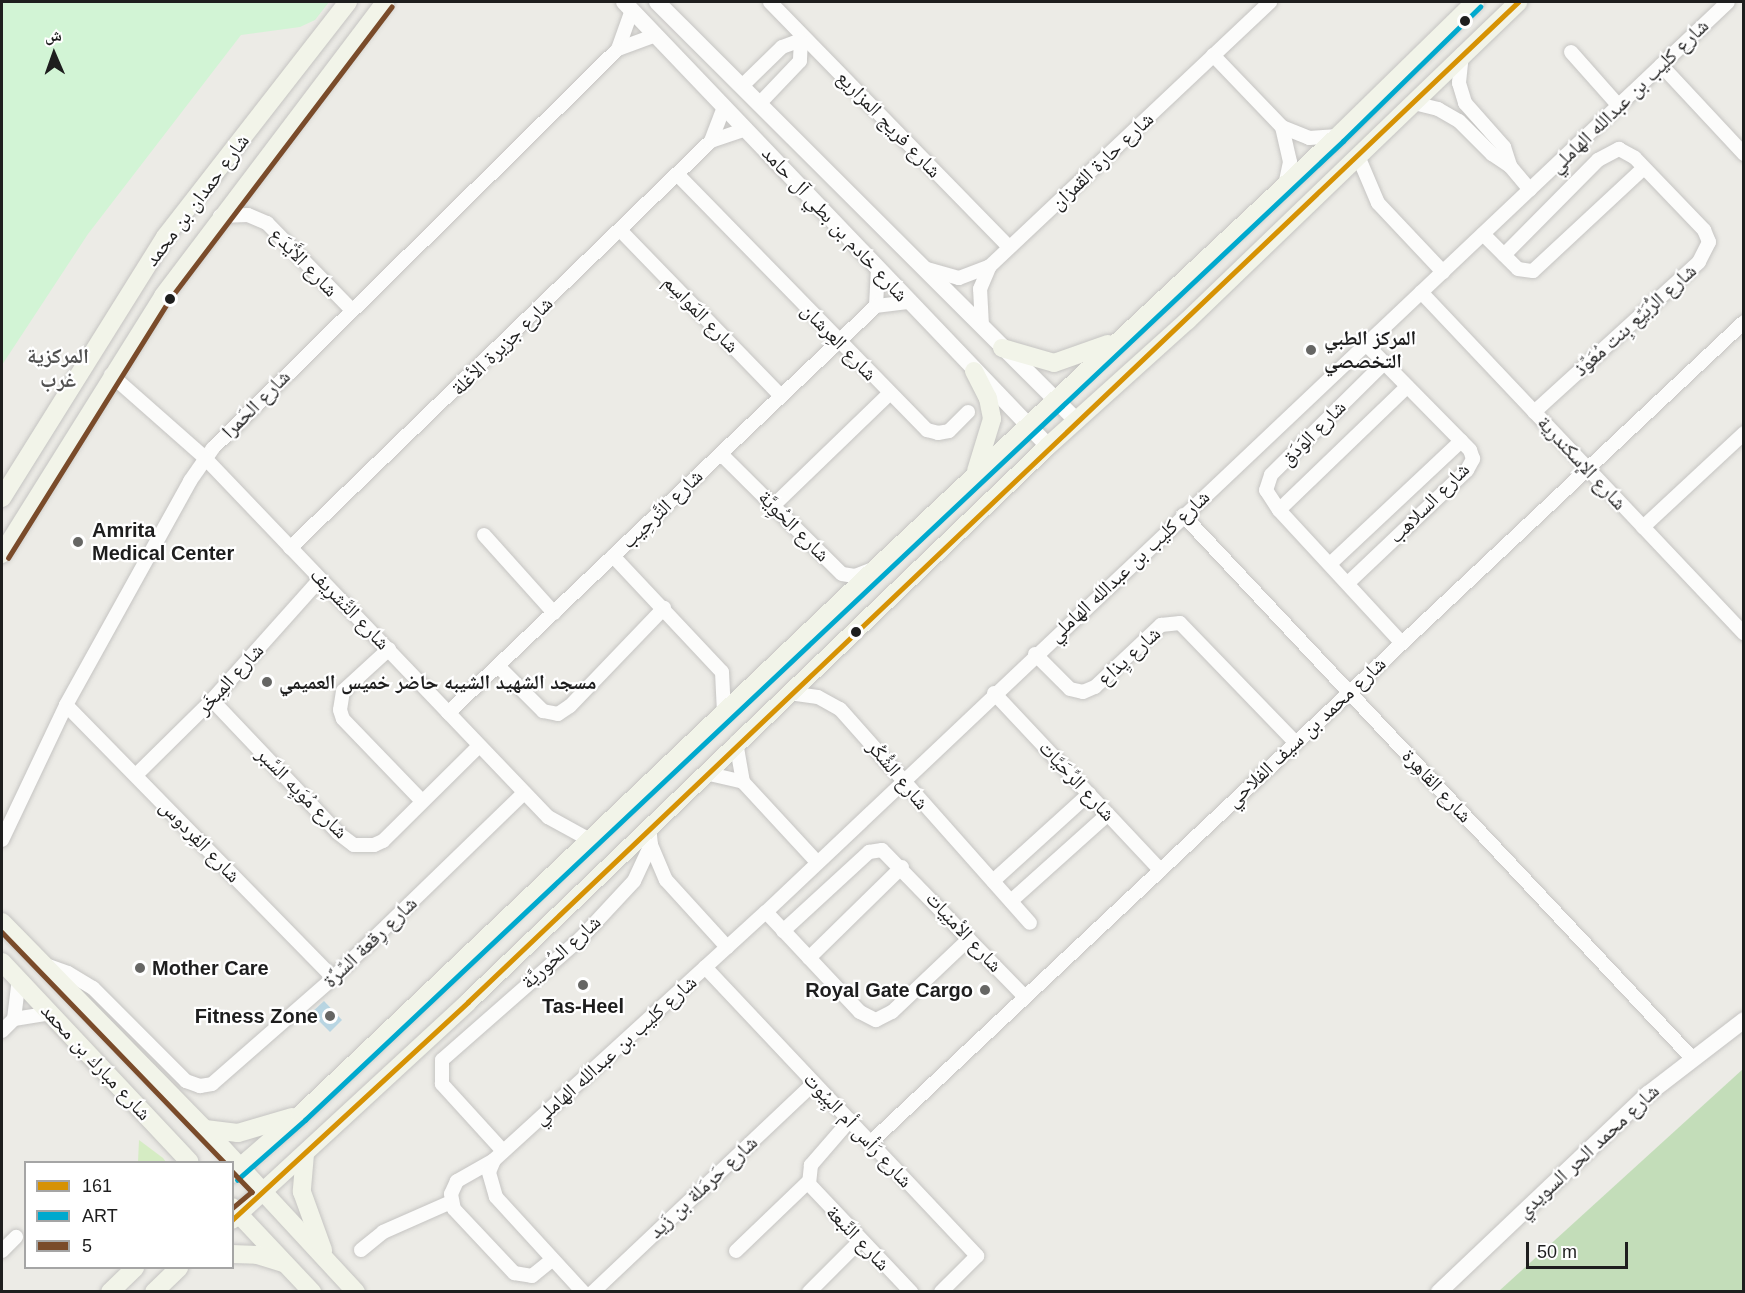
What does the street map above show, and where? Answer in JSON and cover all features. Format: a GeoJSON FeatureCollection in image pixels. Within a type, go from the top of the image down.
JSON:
{"type":"FeatureCollection","features":[{"type":"Feature","properties":{"kind":"main road","name":"شارع حمدان بن محمد"},"geometry":{"type":"LineString","coordinates":[[2,498],[165,237],[348,2]]}},
{"type":"Feature","properties":{"kind":"main road","name":"شارع حمدان بن محمد"},"geometry":{"type":"LineString","coordinates":[[2,554],[111,375],[220,216],[386,2]]}},
{"type":"Feature","properties":{"kind":"main road"},"geometry":{"type":"LineString","coordinates":[[237,1170],[300,1115],[876,568],[1338,136],[1475,2]]}},
{"type":"Feature","properties":{"kind":"main road"},"geometry":{"type":"LineString","coordinates":[[312,1292],[235,1214],[305,1154],[1048,446],[1414,103],[1463,51],[1518,2]]}},
{"type":"Feature","properties":{"kind":"main road"},"geometry":{"type":"LineString","coordinates":[[1002,348],[1054,363],[1120,339]]}},
{"type":"Feature","properties":{"kind":"main road"},"geometry":{"type":"LineString","coordinates":[[973,478],[986,448],[992,419],[988,398],[974,371]]}},
{"type":"Feature","properties":{"kind":"main road","name":"شارع مبارك بن محمد"},"geometry":{"type":"LineString","coordinates":[[2,922],[206,1129],[230,1161]]}},
{"type":"Feature","properties":{"kind":"main road","name":"شارع مبارك بن محمد"},"geometry":{"type":"LineString","coordinates":[[2,962],[189,1161]]}},
{"type":"Feature","properties":{"kind":"main road"},"geometry":{"type":"LineString","coordinates":[[206,1129],[238,1133],[300,1115]]}},
{"type":"Feature","properties":{"kind":"main road"},"geometry":{"type":"LineString","coordinates":[[160,1129],[172,1161]]}},
{"type":"Feature","properties":{"kind":"main road"},"geometry":{"type":"LineString","coordinates":[[305,1154],[302,1192],[329,1263]]}},
{"type":"Feature","properties":{"kind":"main road","name":"شارع مبارك بن محمد"},"geometry":{"type":"LineString","coordinates":[[237,1170],[262,1192],[356,1292]]}},
{"type":"Feature","properties":{"kind":"main road"},"geometry":{"type":"LineString","coordinates":[[234,1254],[257,1255],[296,1278]]}},
{"type":"Feature","properties":{"kind":"main road"},"geometry":{"type":"LineString","coordinates":[[110,1292],[134,1269]]}},
{"type":"Feature","properties":{"kind":"main road"},"geometry":{"type":"LineString","coordinates":[[154,1292],[179,1269]]}},
{"type":"Feature","properties":{"kind":"street","name":"شارع خادم بن بطي آل حامد"},"geometry":{"type":"LineString","coordinates":[[657,2],[744,84],[1002,348],[1077,421]]}},
{"type":"Feature","properties":{"kind":"street","name":"شارع فريج المزاريع"},"geometry":{"type":"LineString","coordinates":[[770,2],[1009,248]]}},
{"type":"Feature","properties":{"kind":"street","name":"شارع حارة القمزان"},"geometry":{"type":"LineString","coordinates":[[927,269],[959,278],[990,266],[1270,2]]}},
{"type":"Feature","properties":{"kind":"street","name":"شارع كليب بن عبدالله الهاملي"},"geometry":{"type":"LineString","coordinates":[[451,1202],[457,1181],[498,1155],[766,912],[816,861],[1364,342],[1443,272],[1728,2]]}},
{"type":"Feature","properties":{"kind":"street","name":"شارع خادم بن بطي آل حامد"},"geometry":{"type":"LineString","coordinates":[[628,6],[1048,446]]}},
{"type":"Feature","properties":{"kind":"street","name":"شارع الحَمرا"},"geometry":{"type":"LineString","coordinates":[[618,49],[628,6]]}},
{"type":"Feature","properties":{"kind":"street","name":"شارع الحَمرا"},"geometry":{"type":"LineString","coordinates":[[2,840],[66,705],[205,458],[351,309],[618,49],[656,34]]}},
{"type":"Feature","properties":{"kind":"street"},"geometry":{"type":"LineString","coordinates":[[744,84],[782,47],[801,40],[800,61],[761,102]]}},
{"type":"Feature","properties":{"kind":"street"},"geometry":{"type":"LineString","coordinates":[[1463,51],[1459,83],[1465,103],[1504,147],[1510,166]]}},
{"type":"Feature","properties":{"kind":"street"},"geometry":{"type":"LineString","coordinates":[[1571,52],[1618,105]]}},
{"type":"Feature","properties":{"kind":"street"},"geometry":{"type":"LineString","coordinates":[[1213,55],[1282,127],[1309,138],[1338,136]]}},
{"type":"Feature","properties":{"kind":"street"},"geometry":{"type":"LineString","coordinates":[[1661,65],[1743,154]]}},
{"type":"Feature","properties":{"kind":"street"},"geometry":{"type":"LineString","coordinates":[[1414,103],[1449,114],[1510,166],[1530,190]]}},
{"type":"Feature","properties":{"kind":"street","name":"شارع جزيرة الأغلة"},"geometry":{"type":"LineString","coordinates":[[711,141],[724,107]]}},
{"type":"Feature","properties":{"kind":"street"},"geometry":{"type":"LineString","coordinates":[[1282,127],[1290,162],[1285,186]]}},
{"type":"Feature","properties":{"kind":"street","name":"شارع جزيرة الأغلة"},"geometry":{"type":"LineString","coordinates":[[290,548],[621,231],[711,141],[745,129]]}},
{"type":"Feature","properties":{"kind":"street","name":"شارع الرُّبَيِّع بِنت مُعَوِّذ"},"geometry":{"type":"LineString","coordinates":[[1504,255],[1608,153],[1623,150],[1644,168],[1704,230],[1707,250],[1534,412]]}},
{"type":"Feature","properties":{"kind":"street"},"geometry":{"type":"LineString","coordinates":[[1358,156],[1378,203],[1443,272]]}},
{"type":"Feature","properties":{"kind":"street"},"geometry":{"type":"LineString","coordinates":[[1483,234],[1523,271],[1538,269],[1644,168]]}},
{"type":"Feature","properties":{"kind":"street","name":"شارع العِرشان"},"geometry":{"type":"LineString","coordinates":[[677,174],[889,394],[774,506]]}},
{"type":"Feature","properties":{"kind":"street","name":"شارع الأَيْدَع"},"geometry":{"type":"LineString","coordinates":[[220,216],[248,215],[267,223],[351,309]]}},
{"type":"Feature","properties":{"kind":"street","name":"شارع المَواسِم"},"geometry":{"type":"LineString","coordinates":[[621,231],[781,396]]}},
{"type":"Feature","properties":{"kind":"street","name":"شارع حارة القمزان"},"geometry":{"type":"LineString","coordinates":[[982,326],[980,289],[990,266]]}},
{"type":"Feature","properties":{"kind":"street"},"geometry":{"type":"LineString","coordinates":[[878,270],[876,306],[909,302]]}},
{"type":"Feature","properties":{"kind":"street","name":"شارع الإسكندرية"},"geometry":{"type":"LineString","coordinates":[[1421,292],[1743,633]]}},
{"type":"Feature","properties":{"kind":"street","name":"شارع التَّرحِيب"},"geometry":{"type":"LineString","coordinates":[[448,713],[876,306]]}},
{"type":"Feature","properties":{"kind":"street","name":"شارع محمد بن سيف الفلاحي"},"geometry":{"type":"LineString","coordinates":[[870,1143],[1743,322]]}},
{"type":"Feature","properties":{"kind":"street","name":"شارع السلاهب"},"geometry":{"type":"LineString","coordinates":[[1348,583],[1470,467],[1473,459],[1464,444],[1364,342]]}},
{"type":"Feature","properties":{"kind":"street","name":"شارع الوَدَق"},"geometry":{"type":"LineString","coordinates":[[1384,363],[1271,475],[1266,490],[1276,508],[1407,387]]}},
{"type":"Feature","properties":{"kind":"street","name":"شارع التَّشرِيف"},"geometry":{"type":"LineString","coordinates":[[111,375],[205,458],[524,793],[554,822],[590,840]]}},
{"type":"Feature","properties":{"kind":"street"},"geometry":{"type":"LineString","coordinates":[[889,394],[932,432],[949,431],[968,412]]}},
{"type":"Feature","properties":{"kind":"street"},"geometry":{"type":"LineString","coordinates":[[1643,527],[1743,433]]}},
{"type":"Feature","properties":{"kind":"street"},"geometry":{"type":"LineString","coordinates":[[1330,564],[1464,444]]}},
{"type":"Feature","properties":{"kind":"street","name":"شارع الحُوِيَّة"},"geometry":{"type":"LineString","coordinates":[[721,454],[842,574],[855,576],[876,568]]}},
{"type":"Feature","properties":{"kind":"street"},"geometry":{"type":"LineString","coordinates":[[1276,508],[1401,642]]}},
{"type":"Feature","properties":{"kind":"street","name":"شارع القاهِرة"},"geometry":{"type":"LineString","coordinates":[[1183,515],[1691,1057]]}},
{"type":"Feature","properties":{"kind":"street"},"geometry":{"type":"LineString","coordinates":[[484,535],[554,613]]}},
{"type":"Feature","properties":{"kind":"street"},"geometry":{"type":"LineString","coordinates":[[613,556],[722,672],[724,713]]}},
{"type":"Feature","properties":{"kind":"street","name":"شارع المِبخَر"},"geometry":{"type":"LineString","coordinates":[[136,775],[212,700],[320,579]]}},
{"type":"Feature","properties":{"kind":"street"},"geometry":{"type":"LineString","coordinates":[[498,666],[543,711],[558,714],[570,706],[664,608]]}},
{"type":"Feature","properties":{"kind":"street","name":"شارع يِذاع"},"geometry":{"type":"LineString","coordinates":[[1035,654],[1070,689],[1083,692],[1095,687],[1161,625],[1180,623],[1295,742]]}},
{"type":"Feature","properties":{"kind":"street"},"geometry":{"type":"LineString","coordinates":[[389,649],[343,691],[340,710],[344,719],[422,801]]}},
{"type":"Feature","properties":{"kind":"street","name":"شارع الشُّكُر"},"geometry":{"type":"LineString","coordinates":[[789,693],[818,697],[840,709],[904,778],[920,802],[1030,923]]}},
{"type":"Feature","properties":{"kind":"street","name":"شارع الرِّحَيَّات"},"geometry":{"type":"LineString","coordinates":[[994,693],[1160,870]]}},
{"type":"Feature","properties":{"kind":"street","name":"شارع مُوَيِه السَّبر"},"geometry":{"type":"LineString","coordinates":[[212,700],[345,840],[364,846],[383,841],[479,746]]}},
{"type":"Feature","properties":{"kind":"street","name":"شارع الفِردوس"},"geometry":{"type":"LineString","coordinates":[[66,705],[333,978]]}},
{"type":"Feature","properties":{"kind":"street"},"geometry":{"type":"LineString","coordinates":[[736,742],[743,782]]}},
{"type":"Feature","properties":{"kind":"street"},"geometry":{"type":"LineString","coordinates":[[705,772],[743,782],[816,861]]}},
{"type":"Feature","properties":{"kind":"street","name":"شارع رِقعة السِّرَّة"},"geometry":{"type":"LineString","coordinates":[[41,964],[68,973],[93,988],[193,1084],[217,1082],[333,978],[524,793]]}},
{"type":"Feature","properties":{"kind":"street"},"geometry":{"type":"LineString","coordinates":[[993,881],[1089,794]]}},
{"type":"Feature","properties":{"kind":"street"},"geometry":{"type":"LineString","coordinates":[[1011,901],[1108,814]]}},
{"type":"Feature","properties":{"kind":"street"},"geometry":{"type":"LineString","coordinates":[[649,826],[651,844],[666,880],[727,947]]}},
{"type":"Feature","properties":{"kind":"street","name":"شارع الحُوريَّة"},"geometry":{"type":"LineString","coordinates":[[498,1155],[442,1084],[442,1060],[580,938],[634,881],[651,844]]}},
{"type":"Feature","properties":{"kind":"street","name":"شارع الأمنِيات"},"geometry":{"type":"LineString","coordinates":[[783,931],[869,852],[889,853],[1025,997]]}},
{"type":"Feature","properties":{"kind":"street"},"geometry":{"type":"LineString","coordinates":[[809,958],[902,867]]}},
{"type":"Feature","properties":{"kind":"street"},"geometry":{"type":"LineString","coordinates":[[634,881],[647,876],[666,880]]}},
{"type":"Feature","properties":{"kind":"street"},"geometry":{"type":"LineString","coordinates":[[766,912],[860,1012],[876,1020],[892,1012],[969,939]]}},
{"type":"Feature","properties":{"kind":"street","name":"شارع رَأس أم البِيُوت"},"geometry":{"type":"LineString","coordinates":[[705,967],[977,1256],[940,1292]]}},
{"type":"Feature","properties":{"kind":"street"},"geometry":{"type":"LineString","coordinates":[[14,1019],[19,981]]}},
{"type":"Feature","properties":{"kind":"street"},"geometry":{"type":"LineString","coordinates":[[2,1031],[14,1019],[50,1013]]}},
{"type":"Feature","properties":{"kind":"street","name":"شارع محمد الحر السويدي"},"geometry":{"type":"LineString","coordinates":[[1439,1292],[1691,1057],[1743,1020]]}},
{"type":"Feature","properties":{"kind":"street","name":"شارع حَرمَلة بن زَيد"},"geometry":{"type":"LineString","coordinates":[[593,1292],[814,1083]]}},
{"type":"Feature","properties":{"kind":"street"},"geometry":{"type":"LineString","coordinates":[[736,1251],[808,1182],[811,1165],[850,1120]]}},
{"type":"Feature","properties":{"kind":"street"},"geometry":{"type":"LineString","coordinates":[[498,1155],[489,1172],[495,1197],[583,1292]]}},
{"type":"Feature","properties":{"kind":"street","name":"شارع النَّبعة"},"geometry":{"type":"LineString","coordinates":[[808,1182],[860,1241],[911,1292]]}},
{"type":"Feature","properties":{"kind":"street"},"geometry":{"type":"LineString","coordinates":[[361,1250],[383,1232],[451,1202],[514,1273],[532,1276],[552,1260]]}},
{"type":"Feature","properties":{"kind":"street"},"geometry":{"type":"LineString","coordinates":[[2,1251],[16,1237]]}},
{"type":"Feature","properties":{"kind":"street"},"geometry":{"type":"LineString","coordinates":[[809,1292],[860,1241]]}},
{"type":"Feature","properties":{"kind":"green space"},"geometry":{"type":"Polygon","coordinates":[[[2,2],[329,2],[315,20],[300,27],[241,35],[88,234],[2,365],[2,2]]]}},
{"type":"Feature","properties":{"kind":"green space"},"geometry":{"type":"Polygon","coordinates":[[[1743,1069],[1743,1291],[1499,1291],[1743,1069]]]}},
{"type":"Feature","properties":{"kind":"green space"},"geometry":{"type":"Polygon","coordinates":[[[139,1140],[165,1161],[138,1161],[139,1140]]]}},
{"type":"Feature","properties":{"kind":"water"},"geometry":{"type":"Polygon","coordinates":[[[324,1001],[342,1020],[330,1032],[311,1013],[324,1001]]]}},
{"type":"Feature","properties":{"kind":"transit line","name":"161"},"geometry":{"type":"LineString","coordinates":[[234,1218],[468,1002],[1518,2]]}},
{"type":"Feature","properties":{"kind":"transit line","name":"5"},"geometry":{"type":"LineString","coordinates":[[8,558],[169,300],[391,7]]}},
{"type":"Feature","properties":{"kind":"transit line","name":"ART"},"geometry":{"type":"LineString","coordinates":[[237,1180],[305,1120],[1343,141],[1480,7]]}},
{"type":"Feature","properties":{"kind":"transit line","name":"5"},"geometry":{"type":"LineString","coordinates":[[2,932],[223,1161]]}},
{"type":"Feature","properties":{"kind":"transit line","name":"5"},"geometry":{"type":"LineString","coordinates":[[234,1173],[252,1192],[234,1207]]}},
{"type":"Feature","properties":{"kind":"place","name":"المركز الطبي التخصصي"},"geometry":{"type":"Point","coordinates":[1311,350]}},
{"type":"Feature","properties":{"kind":"place","name":"Amrita Medical Center"},"geometry":{"type":"Point","coordinates":[78,542]}},
{"type":"Feature","properties":{"kind":"place","name":"مسجد الشهيد الشيبه حاضر خميس العميمي"},"geometry":{"type":"Point","coordinates":[267,682]}},
{"type":"Feature","properties":{"kind":"place","name":"Mother Care"},"geometry":{"type":"Point","coordinates":[140,968]}},
{"type":"Feature","properties":{"kind":"place","name":"Tas-Heel"},"geometry":{"type":"Point","coordinates":[583,985]}},
{"type":"Feature","properties":{"kind":"place","name":"Royal Gate Cargo"},"geometry":{"type":"Point","coordinates":[985,990]}},
{"type":"Feature","properties":{"kind":"place","name":"Fitness Zone"},"geometry":{"type":"Point","coordinates":[330,1016]}},
{"type":"Feature","properties":{"kind":"district","name":"المركزية غرب"},"geometry":{"type":"Point","coordinates":[58,368]}}]}
